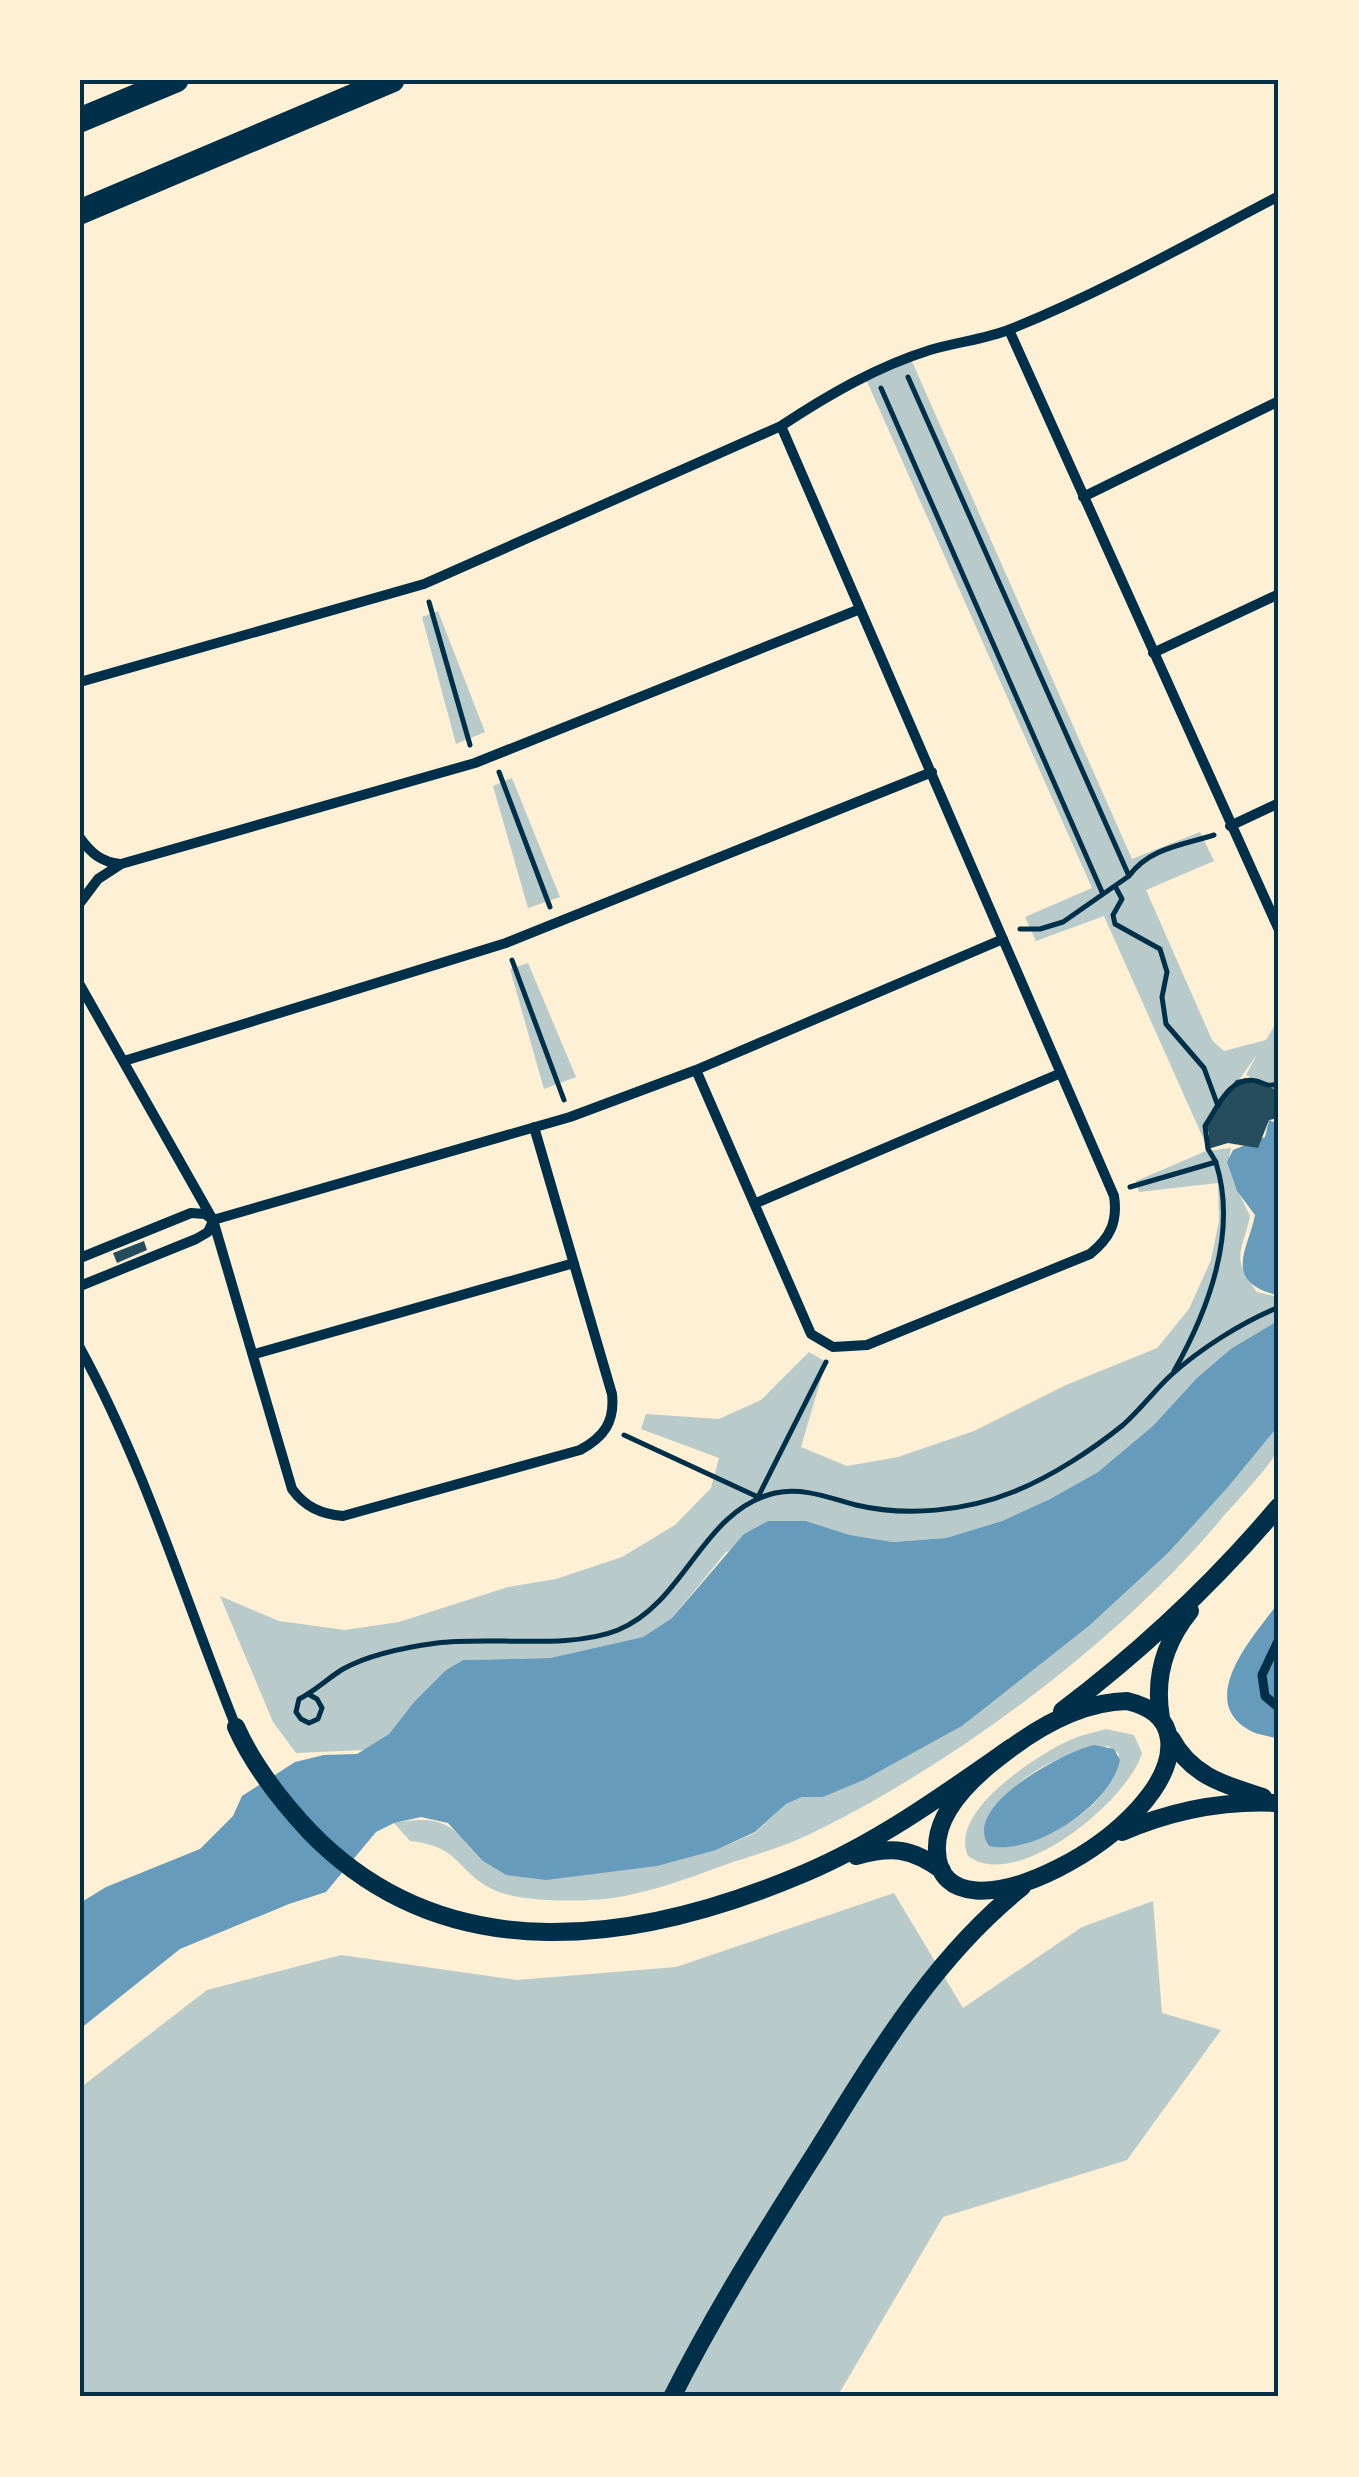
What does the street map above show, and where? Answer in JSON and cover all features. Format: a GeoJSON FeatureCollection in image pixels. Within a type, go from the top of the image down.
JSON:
{"type":"FeatureCollection","features":[{"type":"Feature","properties":{"kind":"highway"},"geometry":{"type":"LineString","coordinates":[[80,120],[176,80]]}},
{"type":"Feature","properties":{"kind":"highway"},"geometry":{"type":"LineString","coordinates":[[80,212],[392,80]]}},
{"type":"Feature","properties":{"kind":"street"},"geometry":{"type":"LineString","coordinates":[[80,682],[424,584],[780,426],[901,360],[1009,330],[1159,259],[1279,196]]}},
{"type":"Feature","properties":{"kind":"street"},"geometry":{"type":"LineString","coordinates":[[1009,330],[1279,930]]}},
{"type":"Feature","properties":{"kind":"street"},"geometry":{"type":"LineString","coordinates":[[1083,497],[1279,401]]}},
{"type":"Feature","properties":{"kind":"street"},"geometry":{"type":"LineString","coordinates":[[696,1070],[811,1334],[833,1347],[867,1345],[1090,1254],[1107,1240],[1114,1221],[1114,1196],[780,426]]}},
{"type":"Feature","properties":{"kind":"street"},"geometry":{"type":"LineString","coordinates":[[1152,653],[1279,594]]}},
{"type":"Feature","properties":{"kind":"street"},"geometry":{"type":"LineString","coordinates":[[80,903],[98,878],[121,864],[475,762],[860,609]]}},
{"type":"Feature","properties":{"kind":"street"},"geometry":{"type":"LineString","coordinates":[[124,1060],[506,943],[932,772]]}},
{"type":"Feature","properties":{"kind":"street"},"geometry":{"type":"LineString","coordinates":[[1230,826],[1279,803]]}},
{"type":"Feature","properties":{"kind":"street"},"geometry":{"type":"LineString","coordinates":[[80,838],[94,854],[121,864]]}},
{"type":"Feature","properties":{"kind":"street"},"geometry":{"type":"LineString","coordinates":[[213,1220],[570,1117],[696,1070],[1002,940]]}},
{"type":"Feature","properties":{"kind":"street"},"geometry":{"type":"LineString","coordinates":[[80,985],[213,1220],[292,1489],[302,1503],[317,1510],[344,1516],[562,1455],[595,1442],[608,1428],[614,1410],[612,1394],[534,1126]]}},
{"type":"Feature","properties":{"kind":"street"},"geometry":{"type":"LineString","coordinates":[[756,1204],[1061,1073]]}},
{"type":"Feature","properties":{"kind":"street"},"geometry":{"type":"LineString","coordinates":[[80,1258],[191,1213],[205,1214],[213,1220]]}},
{"type":"Feature","properties":{"kind":"street"},"geometry":{"type":"LineString","coordinates":[[80,1286],[196,1239],[208,1232],[213,1220]]}},
{"type":"Feature","properties":{"kind":"street"},"geometry":{"type":"LineString","coordinates":[[255,1354],[574,1262]]}},
{"type":"Feature","properties":{"kind":"street"},"geometry":{"type":"LineString","coordinates":[[80,1348],[144,1480],[236,1727],[254,1762],[286,1805],[336,1858],[364,1880],[443,1917],[510,1928],[574,1932],[641,1926],[676,1918],[862,1854],[895,1850],[921,1855],[958,1886],[975,1891],[1026,1883]]}},
{"type":"Feature","properties":{"kind":"street"},"geometry":{"type":"LineString","coordinates":[[1103,1840],[1149,1798],[1164,1773],[1170,1753],[1158,1682],[1170,1639],[1279,1506]]}},
{"type":"Feature","properties":{"kind":"street"},"geometry":{"type":"LineString","coordinates":[[808,1872],[879,1836],[1035,1732],[1121,1662],[1238,1554]]}},
{"type":"Feature","properties":{"kind":"street"},"geometry":{"type":"LineString","coordinates":[[1279,1639],[1262,1674],[1265,1696],[1279,1708]]}},
{"type":"Feature","properties":{"kind":"street"},"geometry":{"type":"LineString","coordinates":[[1035,1732],[1080,1710],[1108,1702],[1145,1705],[1165,1726],[1186,1762],[1202,1774],[1279,1802]]}},
{"type":"Feature","properties":{"kind":"street"},"geometry":{"type":"LineString","coordinates":[[942,1870],[936,1843],[943,1821],[970,1784],[1012,1747]]}},
{"type":"Feature","properties":{"kind":"street"},"geometry":{"type":"LineString","coordinates":[[672,2397],[758,2245],[858,2086],[923,1989],[973,1928],[1026,1883],[1103,1840],[1192,1808],[1279,1802]]}},
{"type":"Feature","properties":{"kind":"path"},"geometry":{"type":"LineString","coordinates":[[901,360],[1129,876]]}},
{"type":"Feature","properties":{"kind":"path"},"geometry":{"type":"LineString","coordinates":[[874,372],[1102,892]]}},
{"type":"Feature","properties":{"kind":"path"},"geometry":{"type":"LineString","coordinates":[[424,584],[475,762]]}},
{"type":"Feature","properties":{"kind":"path"},"geometry":{"type":"LineString","coordinates":[[492,755],[556,923]]}},
{"type":"Feature","properties":{"kind":"path"},"geometry":{"type":"LineString","coordinates":[[1002,940],[1025,927],[1040,929],[1063,922],[1161,851],[1230,826]]}},
{"type":"Feature","properties":{"kind":"path"},"geometry":{"type":"LineString","coordinates":[[1116,886],[1122,899],[1113,916],[1115,924],[1160,949],[1167,972],[1162,997],[1166,1024],[1204,1068],[1218,1106]]}},
{"type":"Feature","properties":{"kind":"path"},"geometry":{"type":"LineString","coordinates":[[506,943],[570,1117]]}},
{"type":"Feature","properties":{"kind":"path"},"geometry":{"type":"LineString","coordinates":[[1172,1374],[1199,1327],[1223,1229],[1223,1184],[1208,1149],[1205,1126],[1232,1086],[1245,1080],[1270,1087],[1279,1084]]}},
{"type":"Feature","properties":{"kind":"path"},"geometry":{"type":"LineString","coordinates":[[1114,1196],[1161,1176],[1216,1162]]}},
{"type":"Feature","properties":{"kind":"path"},"geometry":{"type":"LineString","coordinates":[[308,1694],[322,1708],[318,1719],[309,1723],[296,1712],[299,1699],[359,1660],[465,1641],[494,1643],[593,1636],[620,1629],[653,1605],[728,1517],[758,1497],[813,1492],[860,1506],[946,1510],[1013,1492],[1124,1424],[1172,1374],[1227,1334],[1279,1307]]}},
{"type":"Feature","properties":{"kind":"path"},"geometry":{"type":"LineString","coordinates":[[758,1497],[833,1347]]}},
{"type":"Feature","properties":{"kind":"path"},"geometry":{"type":"LineString","coordinates":[[608,1428],[758,1497]]}},
{"type":"Feature","properties":{"kind":"shaded area"},"geometry":{"type":"Polygon","coordinates":[[[910,357],[1132,859],[1200,832],[1214,861],[1146,890],[1212,1040],[1224,1051],[1266,1040],[1279,1018],[1279,1092],[1246,1075],[1257,1054],[1231,1092],[1237,1099],[1211,1111],[1208,1149],[1104,916],[1036,941],[1025,917],[1092,888],[865,377],[910,357]]]}},
{"type":"Feature","properties":{"kind":"shaded area"},"geometry":{"type":"Polygon","coordinates":[[[438,611],[485,732],[456,744],[422,617],[438,611]]]}},
{"type":"Feature","properties":{"kind":"shaded area"},"geometry":{"type":"Polygon","coordinates":[[[512,778],[560,897],[528,908],[493,786],[512,778]]]}},
{"type":"Feature","properties":{"kind":"shaded area"},"geometry":{"type":"Polygon","coordinates":[[[528,963],[576,1077],[544,1089],[510,969],[528,963]]]}},
{"type":"Feature","properties":{"kind":"shaded area"},"geometry":{"type":"Polygon","coordinates":[[[1231,1148],[1231,1174],[1250,1216],[1240,1255],[1243,1270],[1257,1292],[1279,1297],[1279,1320],[1232,1348],[1154,1426],[1098,1472],[1002,1521],[946,1538],[893,1542],[850,1535],[806,1521],[726,1552],[672,1618],[643,1637],[550,1658],[463,1660],[446,1670],[414,1702],[389,1734],[364,1750],[296,1753],[273,1722],[220,1596],[279,1621],[345,1630],[399,1622],[508,1587],[556,1579],[622,1557],[675,1525],[711,1488],[719,1458],[641,1429],[646,1414],[719,1419],[761,1400],[809,1352],[826,1362],[801,1447],[847,1466],[898,1457],[974,1431],[1066,1385],[1157,1348],[1189,1309],[1211,1260],[1219,1221],[1218,1183],[1139,1192],[1136,1181],[1206,1151],[1231,1148]]]}},
{"type":"Feature","properties":{"kind":"shaded area"},"geometry":{"type":"Polygon","coordinates":[[[1279,1425],[1279,1447],[1254,1482],[1181,1564],[1084,1654],[976,1737],[863,1806],[798,1840],[641,1892],[613,1898],[551,1900],[518,1897],[492,1889],[439,1848],[410,1841],[394,1823],[417,1820],[447,1826],[506,1875],[716,1850],[755,1833],[786,1804],[802,1797],[823,1797],[864,1780],[962,1726],[1089,1626],[1168,1553],[1279,1425]]]}},
{"type":"Feature","properties":{"kind":"shaded area"},"geometry":{"type":"Polygon","coordinates":[[[1106,1729],[1134,1735],[1142,1753],[1116,1795],[1068,1836],[1040,1852],[1013,1862],[989,1864],[968,1856],[965,1839],[971,1822],[998,1788],[1054,1748],[1106,1729]],[[1108,1746],[1057,1760],[1029,1775],[992,1813],[1020,1844],[1054,1831],[1096,1801],[1107,1787],[1119,1754],[1108,1746]]]}},
{"type":"Feature","properties":{"kind":"shaded area"},"geometry":{"type":"Polygon","coordinates":[[[894,1893],[963,2008],[1082,1927],[1153,1901],[1162,2013],[1221,2030],[1127,2160],[943,2217],[837,2397],[80,2397],[80,2088],[207,1990],[341,1955],[517,1980],[676,1967],[894,1893]]]}},
{"type":"Feature","properties":{"kind":"water"},"geometry":{"type":"Polygon","coordinates":[[[1269,1120],[1279,1124],[1277,1295],[1260,1289],[1244,1272],[1255,1215],[1237,1191],[1227,1162],[1233,1150],[1265,1137],[1269,1120]]]}},
{"type":"Feature","properties":{"kind":"water"},"geometry":{"type":"Polygon","coordinates":[[[1279,1320],[1279,1425],[1168,1553],[1089,1626],[962,1726],[864,1780],[823,1797],[802,1797],[786,1804],[755,1832],[716,1850],[657,1866],[546,1880],[506,1875],[483,1861],[448,1823],[421,1817],[394,1823],[376,1832],[326,1892],[180,1949],[80,2029],[80,1903],[106,1887],[200,1849],[233,1816],[242,1796],[295,1762],[324,1755],[357,1754],[389,1734],[446,1670],[463,1660],[550,1658],[643,1637],[672,1618],[744,1534],[768,1521],[806,1521],[850,1535],[893,1542],[946,1538],[1002,1521],[1098,1472],[1153,1426],[1197,1378],[1232,1348],[1279,1320]]]}},
{"type":"Feature","properties":{"kind":"water"},"geometry":{"type":"Polygon","coordinates":[[[1279,1602],[1279,1739],[1249,1730],[1234,1717],[1227,1701],[1235,1666],[1279,1602]]]}},
{"type":"Feature","properties":{"kind":"water"},"geometry":{"type":"Polygon","coordinates":[[[1094,1745],[1114,1749],[1120,1760],[1114,1777],[1086,1810],[1068,1824],[1027,1843],[989,1846],[984,1830],[989,1814],[1002,1798],[1040,1769],[1094,1745]]]}},
{"type":"Feature","properties":{"kind":"building"},"geometry":{"type":"Polygon","coordinates":[[[1247,1078],[1279,1091],[1279,1118],[1269,1120],[1258,1148],[1228,1143],[1208,1149],[1209,1133],[1204,1123],[1236,1080],[1247,1078]]]}},
{"type":"Feature","properties":{"kind":"building"},"geometry":{"type":"Polygon","coordinates":[[[144,1241],[147,1250],[117,1263],[113,1253],[144,1241]]]}}]}
